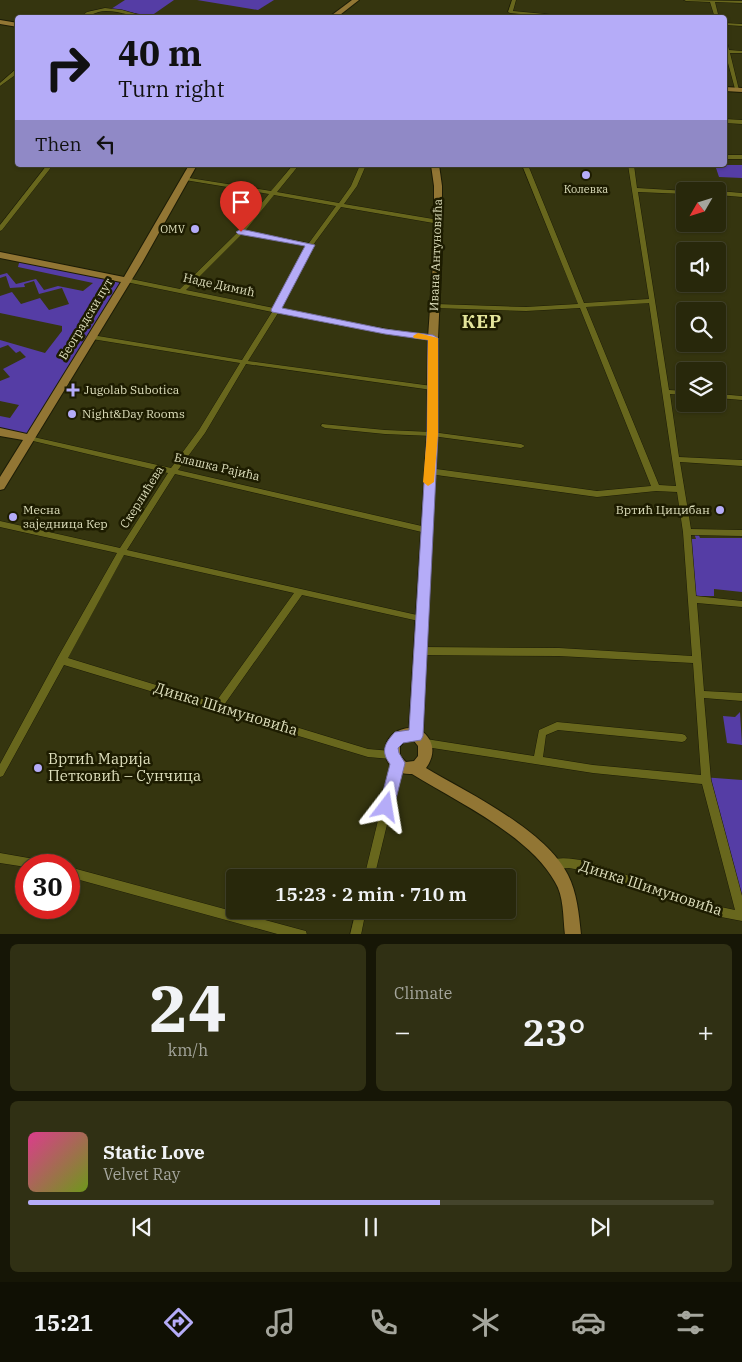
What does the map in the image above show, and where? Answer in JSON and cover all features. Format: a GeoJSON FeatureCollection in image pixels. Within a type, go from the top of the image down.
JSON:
{"type":"FeatureCollection","features":[{"type":"Feature","properties":{"kind":"street"},"geometry":{"type":"LineString","coordinates":[[334,15],[356,0]]}},
{"type":"Feature","properties":{"kind":"street"},"geometry":{"type":"LineString","coordinates":[[514,0],[510,12],[548,15]]}},
{"type":"Feature","properties":{"kind":"street"},"geometry":{"type":"LineString","coordinates":[[686,0],[742,2]]}},
{"type":"Feature","properties":{"kind":"street"},"geometry":{"type":"LineString","coordinates":[[712,1],[716,15]]}},
{"type":"Feature","properties":{"kind":"street"},"geometry":{"type":"LineString","coordinates":[[84,15],[90,10],[100,9],[132,15]]}},
{"type":"Feature","properties":{"kind":"street"},"geometry":{"type":"LineString","coordinates":[[0,22],[15,24]]}},
{"type":"Feature","properties":{"kind":"street"},"geometry":{"type":"LineString","coordinates":[[727,24],[742,25]]}},
{"type":"Feature","properties":{"kind":"street"},"geometry":{"type":"LineString","coordinates":[[727,52],[742,52]]}},
{"type":"Feature","properties":{"kind":"street"},"geometry":{"type":"LineString","coordinates":[[727,55],[740,90],[727,89]]}},
{"type":"Feature","properties":{"kind":"street"},"geometry":{"type":"LineString","coordinates":[[0,85],[15,72]]}},
{"type":"Feature","properties":{"kind":"street"},"geometry":{"type":"LineString","coordinates":[[727,121],[742,122]]}},
{"type":"Feature","properties":{"kind":"street"},"geometry":{"type":"LineString","coordinates":[[727,157],[742,157]]}},
{"type":"Feature","properties":{"kind":"street"},"geometry":{"type":"LineString","coordinates":[[0,229],[48,167]]}},
{"type":"Feature","properties":{"kind":"street","name":"Београдски пут"},"geometry":{"type":"LineString","coordinates":[[0,486],[92,337],[192,167]]}},
{"type":"Feature","properties":{"kind":"street"},"geometry":{"type":"LineString","coordinates":[[183,290],[241,232],[294,167]]}},
{"type":"Feature","properties":{"kind":"street","name":"Скерлићева"},"geometry":{"type":"LineString","coordinates":[[0,773],[122,551],[173,470],[202,431],[276,310],[310,245],[354,186],[362,167]]}},
{"type":"Feature","properties":{"kind":"street","name":"Ивана Антуновића"},"geometry":{"type":"LineString","coordinates":[[406,761],[427,754],[415,738],[432,434],[433,338],[439,222],[435,167]]}},
{"type":"Feature","properties":{"kind":"street"},"geometry":{"type":"LineString","coordinates":[[526,167],[656,488]]}},
{"type":"Feature","properties":{"kind":"street"},"geometry":{"type":"LineString","coordinates":[[631,167],[643,237],[644,265],[652,301],[687,532],[706,780],[742,916]]}},
{"type":"Feature","properties":{"kind":"street"},"geometry":{"type":"LineString","coordinates":[[185,178],[272,195],[439,222]]}},
{"type":"Feature","properties":{"kind":"street"},"geometry":{"type":"LineString","coordinates":[[635,190],[676,192]]}},
{"type":"Feature","properties":{"kind":"street"},"geometry":{"type":"LineString","coordinates":[[726,194],[742,195]]}},
{"type":"Feature","properties":{"kind":"street"},"geometry":{"type":"LineString","coordinates":[[241,232],[310,245]]}},
{"type":"Feature","properties":{"kind":"street","name":"Наде Димић"},"geometry":{"type":"LineString","coordinates":[[0,255],[183,290],[385,332],[433,338]]}},
{"type":"Feature","properties":{"kind":"street"},"geometry":{"type":"LineString","coordinates":[[436,306],[526,309],[652,301]]}},
{"type":"Feature","properties":{"kind":"street"},"geometry":{"type":"LineString","coordinates":[[92,337],[244,362],[432,388]]}},
{"type":"Feature","properties":{"kind":"street"},"geometry":{"type":"LineString","coordinates":[[666,392],[676,393]]}},
{"type":"Feature","properties":{"kind":"street"},"geometry":{"type":"LineString","coordinates":[[726,397],[742,398]]}},
{"type":"Feature","properties":{"kind":"street"},"geometry":{"type":"LineString","coordinates":[[325,426],[385,432],[432,434],[521,446]]}},
{"type":"Feature","properties":{"kind":"street","name":"Блашка Рајића"},"geometry":{"type":"LineString","coordinates":[[0,432],[173,470],[426,530]]}},
{"type":"Feature","properties":{"kind":"street"},"geometry":{"type":"LineString","coordinates":[[676,459],[742,463]]}},
{"type":"Feature","properties":{"kind":"street"},"geometry":{"type":"LineString","coordinates":[[429,471],[589,493],[656,488],[681,489]]}},
{"type":"Feature","properties":{"kind":"street"},"geometry":{"type":"LineString","coordinates":[[0,524],[423,619]]}},
{"type":"Feature","properties":{"kind":"street"},"geometry":{"type":"LineString","coordinates":[[687,532],[742,533]]}},
{"type":"Feature","properties":{"kind":"street"},"geometry":{"type":"LineString","coordinates":[[218,706],[300,592]]}},
{"type":"Feature","properties":{"kind":"street"},"geometry":{"type":"LineString","coordinates":[[692,599],[742,604]]}},
{"type":"Feature","properties":{"kind":"street"},"geometry":{"type":"LineString","coordinates":[[421,651],[560,652],[696,660]]}},
{"type":"Feature","properties":{"kind":"street","name":"Динка Шимуновића"},"geometry":{"type":"LineString","coordinates":[[61,660],[368,753],[406,761]]}},
{"type":"Feature","properties":{"kind":"street"},"geometry":{"type":"LineString","coordinates":[[700,694],[742,697]]}},
{"type":"Feature","properties":{"kind":"street"},"geometry":{"type":"LineString","coordinates":[[538,761],[542,733],[557,726],[682,738]]}},
{"type":"Feature","properties":{"kind":"street"},"geometry":{"type":"LineString","coordinates":[[573,934],[566,888],[563,879],[552,864],[527,838],[436,782],[406,761],[392,743],[415,738],[538,761],[593,769],[706,780]]}},
{"type":"Feature","properties":{"kind":"street"},"geometry":{"type":"LineString","coordinates":[[372,869],[406,761]]}},
{"type":"Feature","properties":{"kind":"street"},"geometry":{"type":"LineString","coordinates":[[0,858],[15,861]]}},
{"type":"Feature","properties":{"kind":"street","name":"Динка Шимуновића"},"geometry":{"type":"LineString","coordinates":[[552,864],[569,863],[586,866],[709,909],[742,916]]}},
{"type":"Feature","properties":{"kind":"street"},"geometry":{"type":"LineString","coordinates":[[80,875],[302,934]]}},
{"type":"Feature","properties":{"kind":"street"},"geometry":{"type":"LineString","coordinates":[[355,934],[359,919]]}},
{"type":"Feature","properties":{"kind":"shaded area"},"geometry":{"type":"Polygon","coordinates":[[[125,0],[174,0],[152,15],[111,9],[125,0]]]}},
{"type":"Feature","properties":{"kind":"shaded area"},"geometry":{"type":"Polygon","coordinates":[[[197,0],[274,0],[258,10],[197,0]]]}},
{"type":"Feature","properties":{"kind":"shaded area"},"geometry":{"type":"Polygon","coordinates":[[[742,165],[742,178],[719,177],[716,167],[742,165]]]}},
{"type":"Feature","properties":{"kind":"shaded area"},"geometry":{"type":"Polygon","coordinates":[[[20,259],[126,280],[29,438],[0,432],[0,416],[10,418],[19,405],[0,401],[0,381],[10,377],[3,369],[26,357],[20,351],[16,353],[8,345],[0,348],[0,340],[45,353],[62,331],[62,326],[0,313],[0,296],[12,292],[21,304],[40,298],[49,310],[69,304],[62,288],[39,294],[34,281],[24,284],[25,287],[10,288],[6,276],[0,278],[0,275],[7,273],[16,284],[36,279],[44,290],[58,286],[83,291],[93,283],[18,267],[20,259]]]}},
{"type":"Feature","properties":{"kind":"shaded area"},"geometry":{"type":"Polygon","coordinates":[[[694,533],[698,533],[700,538],[742,538],[742,592],[714,589],[714,596],[695,596],[690,539],[696,539],[694,533]]]}},
{"type":"Feature","properties":{"kind":"shaded area"},"geometry":{"type":"Polygon","coordinates":[[[740,712],[742,745],[727,743],[723,716],[735,717],[740,712]]]}},
{"type":"Feature","properties":{"kind":"shaded area"},"geometry":{"type":"Polygon","coordinates":[[[702,777],[742,780],[742,917],[702,777]]]}},
{"type":"Feature","properties":{"kind":"slow traffic"},"geometry":{"type":"LineString","coordinates":[[418,336],[433,338],[432,434],[428,482]]}},
{"type":"Feature","properties":{"kind":"place","name":"Колевка"},"geometry":{"type":"Point","coordinates":[586,175]}},
{"type":"Feature","properties":{"kind":"place","name":"OMV"},"geometry":{"type":"Point","coordinates":[195,229]}},
{"type":"Feature","properties":{"kind":"place","name":"Jugolab Subotica"},"geometry":{"type":"Point","coordinates":[73,390]}},
{"type":"Feature","properties":{"kind":"place","name":"Night&Day Rooms"},"geometry":{"type":"Point","coordinates":[72,414]}},
{"type":"Feature","properties":{"kind":"place","name":"Вртић Цицибан"},"geometry":{"type":"Point","coordinates":[720,510]}},
{"type":"Feature","properties":{"kind":"place","name":"Месна заједница Кер"},"geometry":{"type":"Point","coordinates":[13,517]}},
{"type":"Feature","properties":{"kind":"place","name":"Вртић Марија Петковић – Сунчица"},"geometry":{"type":"Point","coordinates":[38,768]}},
{"type":"Feature","properties":{"kind":"district","name":"КЕР"},"geometry":{"type":"Point","coordinates":[482,322]}},
{"type":"Feature","properties":{"kind":"route"},"geometry":{"type":"LineString","coordinates":[[241,232],[310,245],[276,310],[385,332],[433,338],[432,434],[423,619],[416,704],[416,736],[406,735],[397,738],[391,746],[393,758],[397,763],[386,807]]}}]}
